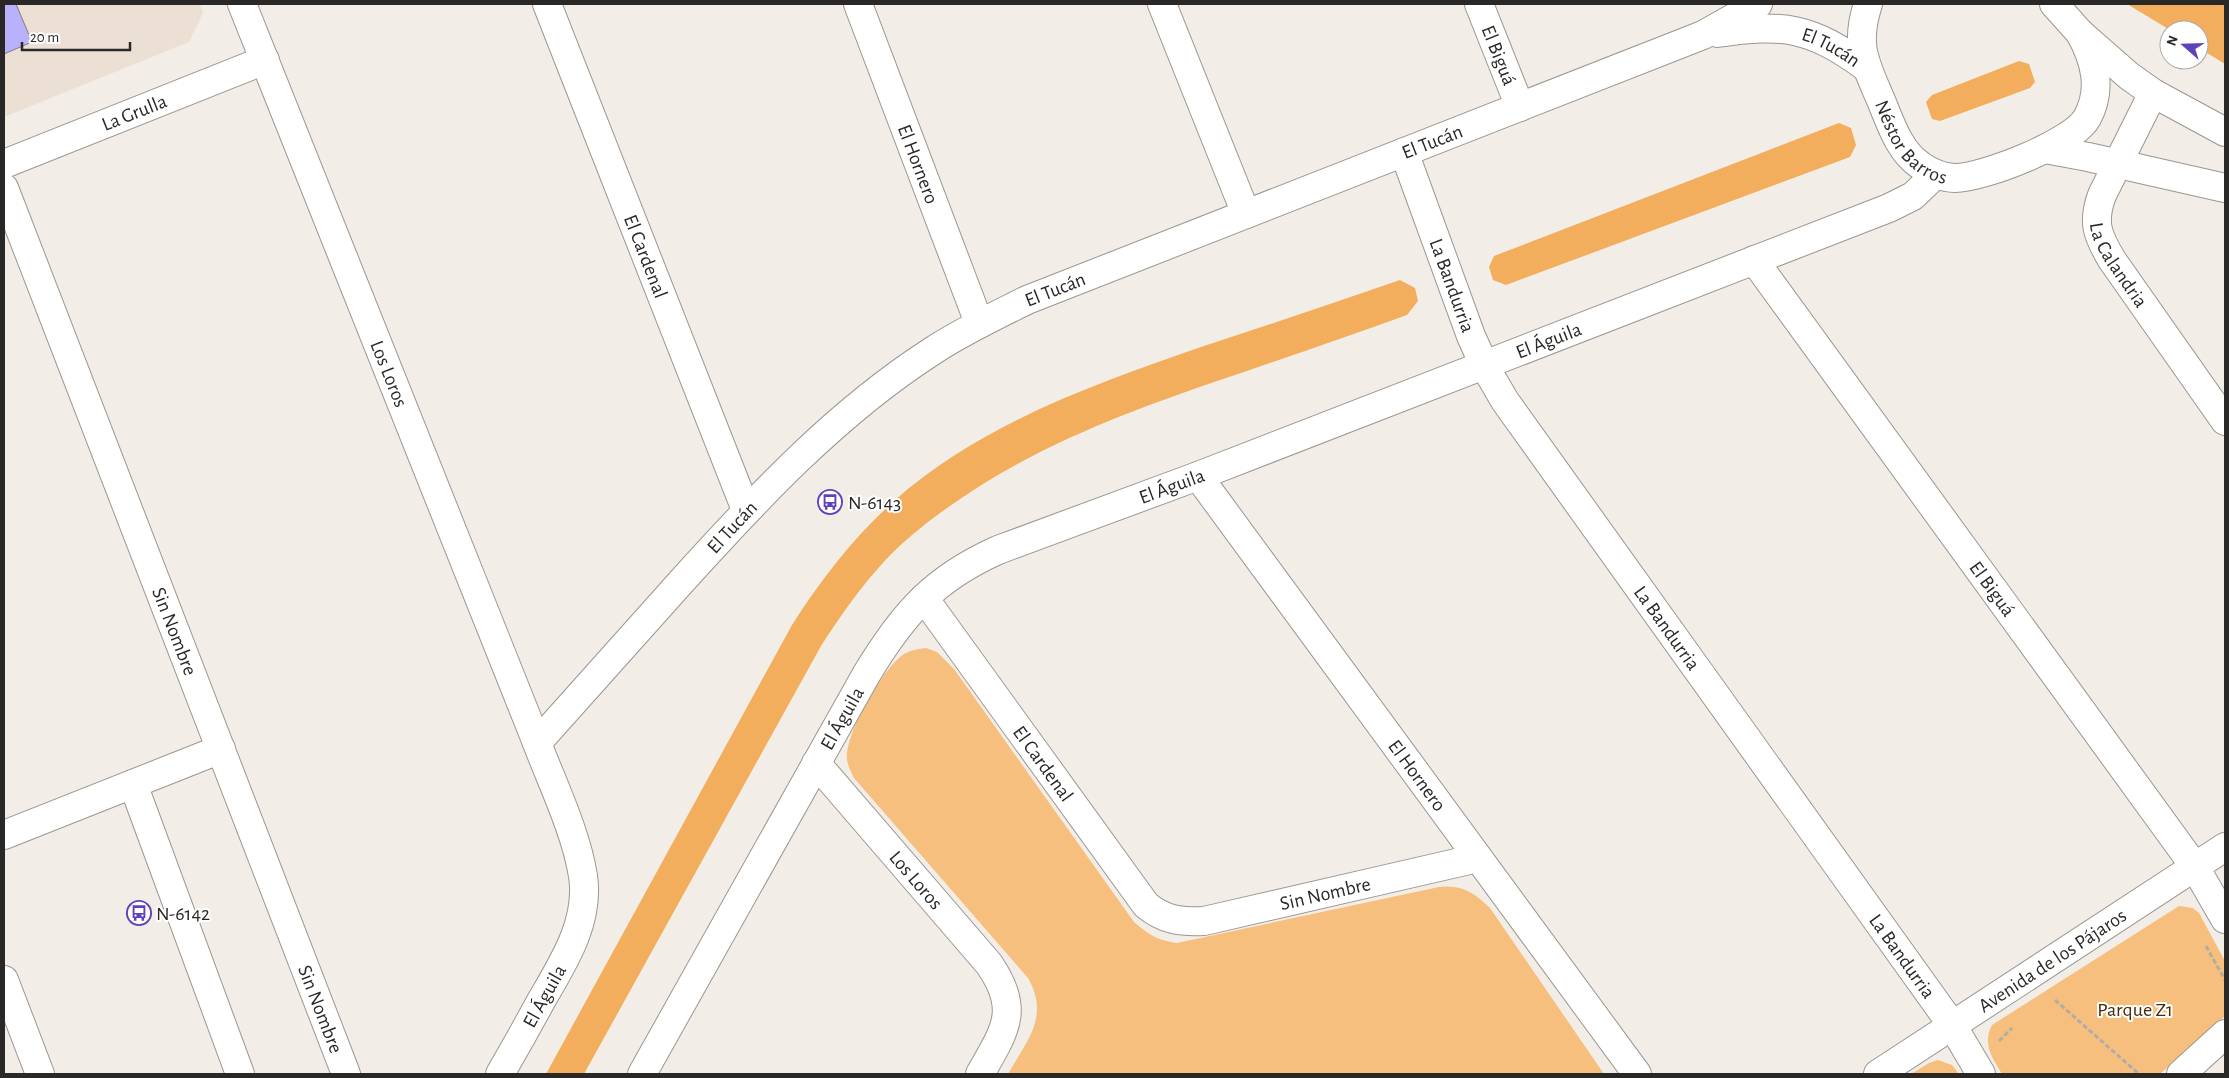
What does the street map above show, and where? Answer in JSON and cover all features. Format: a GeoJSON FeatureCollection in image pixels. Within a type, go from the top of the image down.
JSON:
{"type":"FeatureCollection","features":[{"type":"Feature","properties":{"kind":"street","name":"Los Loros"},"geometry":{"type":"LineString","coordinates":[[242,4],[537,743]]}},
{"type":"Feature","properties":{"kind":"street","name":"El Cardenal"},"geometry":{"type":"LineString","coordinates":[[547,4],[746,510]]}},
{"type":"Feature","properties":{"kind":"street","name":"El Hornero"},"geometry":{"type":"LineString","coordinates":[[858,4],[979,324]]}},
{"type":"Feature","properties":{"kind":"street"},"geometry":{"type":"LineString","coordinates":[[1162,4],[1246,214]]}},
{"type":"Feature","properties":{"kind":"street","name":"El Biguá"},"geometry":{"type":"LineString","coordinates":[[1478,4],[1520,107]]}},
{"type":"Feature","properties":{"kind":"street","name":"El Tucán"},"geometry":{"type":"LineString","coordinates":[[537,743],[746,510],[835,426],[878,390],[933,350],[1027,300],[1703,35],[1758,4]]}},
{"type":"Feature","properties":{"kind":"street","name":"Néstor Barros"},"geometry":{"type":"LineString","coordinates":[[1868,4],[1861,24],[1861,47],[1867,68],[1903,146],[1920,166],[1936,174],[1954,178],[1974,175],[2045,149],[2069,136],[2086,120],[2095,97],[2096,75],[2093,61],[2080,32]]}},
{"type":"Feature","properties":{"kind":"street","name":"Néstor Barros"},"geometry":{"type":"LineString","coordinates":[[2054,4],[2080,32],[2128,76],[2153,93],[2225,132]]}},
{"type":"Feature","properties":{"kind":"street","name":"El Tucán"},"geometry":{"type":"LineString","coordinates":[[1703,35],[1739,30],[1784,28],[1828,42],[1867,68]]}},
{"type":"Feature","properties":{"kind":"street","name":"La Grulla"},"geometry":{"type":"LineString","coordinates":[[4,164],[265,60]]}},
{"type":"Feature","properties":{"kind":"street","name":"La Calandria"},"geometry":{"type":"LineString","coordinates":[[2153,93],[2117,164],[2097,211],[2097,228],[2103,244],[2225,422]]}},
{"type":"Feature","properties":{"kind":"street"},"geometry":{"type":"LineString","coordinates":[[2045,149],[2225,188]]}},
{"type":"Feature","properties":{"kind":"street","name":"La Bandurria"},"geometry":{"type":"LineString","coordinates":[[1404,152],[1471,336],[1484,365],[1505,402],[1952,1025],[1981,1074]]}},
{"type":"Feature","properties":{"kind":"street","name":"El Águila"},"geometry":{"type":"LineString","coordinates":[[642,1074],[886,642],[924,598],[944,579],[969,563],[998,550],[1198,476],[1901,203],[1913,196],[1936,174]]}},
{"type":"Feature","properties":{"kind":"street","name":"Sin Nombre"},"geometry":{"type":"LineString","coordinates":[[4,188],[346,1074]]}},
{"type":"Feature","properties":{"kind":"street","name":"El Biguá"},"geometry":{"type":"LineString","coordinates":[[1754,260],[2195,867],[2225,920]]}},
{"type":"Feature","properties":{"kind":"street","name":"El Hornero"},"geometry":{"type":"LineString","coordinates":[[1198,476],[1637,1074]]}},
{"type":"Feature","properties":{"kind":"street","name":"El Cardenal"},"geometry":{"type":"LineString","coordinates":[[924,598],[1146,905],[1157,914],[1170,920]]}},
{"type":"Feature","properties":{"kind":"street","name":"El Águila"},"geometry":{"type":"LineString","coordinates":[[500,1074],[563,963],[576,932],[584,905],[583,878],[577,850],[537,743]]}},
{"type":"Feature","properties":{"kind":"street"},"geometry":{"type":"LineString","coordinates":[[4,835],[221,750]]}},
{"type":"Feature","properties":{"kind":"street","name":"Los Loros"},"geometry":{"type":"LineString","coordinates":[[816,763],[989,964],[1002,982],[1008,1002],[1005,1024],[980,1074]]}},
{"type":"Feature","properties":{"kind":"street"},"geometry":{"type":"LineString","coordinates":[[133,784],[240,1074]]}},
{"type":"Feature","properties":{"kind":"street","name":"Avenida de los Pájaros"},"geometry":{"type":"LineString","coordinates":[[1878,1074],[2225,847]]}},
{"type":"Feature","properties":{"kind":"street","name":"Sin Nombre"},"geometry":{"type":"LineString","coordinates":[[1170,920],[1204,921],[1478,858]]}},
{"type":"Feature","properties":{"kind":"street"},"geometry":{"type":"LineString","coordinates":[[4,980],[40,1074]]}},
{"type":"Feature","properties":{"kind":"street"},"geometry":{"type":"LineString","coordinates":[[2181,1074],[2225,1034]]}},
{"type":"Feature","properties":{"kind":"path"},"geometry":{"type":"LineString","coordinates":[[2202,938],[2225,980]]}},
{"type":"Feature","properties":{"kind":"path"},"geometry":{"type":"LineString","coordinates":[[2048,1004],[2063,994]]}},
{"type":"Feature","properties":{"kind":"path"},"geometry":{"type":"LineString","coordinates":[[2055,1000],[2139,1074]]}},
{"type":"Feature","properties":{"kind":"path"},"geometry":{"type":"LineString","coordinates":[[2002,1050],[1997,1042],[2019,1023]]}},
{"type":"Feature","properties":{"kind":"shaded area"},"geometry":{"type":"Polygon","coordinates":[[[4,4],[200,4],[203,13],[189,42],[4,117],[4,4]]]}},
{"type":"Feature","properties":{"kind":"shaded area"},"geometry":{"type":"Polygon","coordinates":[[[2127,4],[2221,4],[2225,6],[2225,64],[2209,54],[2209,20],[2159,20],[2159,23],[2127,4]]]}},
{"type":"Feature","properties":{"kind":"shaded area"},"geometry":{"type":"Polygon","coordinates":[[[2019,61],[2029,64],[2035,82],[2030,88],[1940,121],[1932,119],[1926,102],[1932,95],[2019,61]]]}},
{"type":"Feature","properties":{"kind":"shaded area"},"geometry":{"type":"Polygon","coordinates":[[[1839,123],[1851,128],[1856,145],[1850,157],[1506,285],[1493,280],[1489,267],[1494,256],[1839,123]]]}},
{"type":"Feature","properties":{"kind":"shaded area"},"geometry":{"type":"Polygon","coordinates":[[[1400,280],[1415,288],[1418,301],[1407,315],[1146,406],[1064,440],[986,482],[948,507],[899,547],[862,587],[821,646],[584,1074],[546,1074],[792,625],[839,559],[895,500],[929,473],[966,448],[1004,427],[1084,390],[1166,359],[1400,280]]]}},
{"type":"Feature","properties":{"kind":"green space"},"geometry":{"type":"Polygon","coordinates":[[[926,648],[937,652],[954,669],[1134,922],[1149,934],[1177,943],[1439,887],[1461,888],[1479,898],[1490,908],[1604,1074],[1008,1074],[1028,1039],[1036,1017],[1037,1005],[1028,978],[854,778],[847,760],[852,734],[866,702],[876,687],[895,662],[904,654],[926,648]]]}},
{"type":"Feature","properties":{"kind":"green space","name":"Parque Z1"},"geometry":{"type":"Polygon","coordinates":[[[2179,906],[2193,908],[2199,913],[2225,961],[2225,1016],[2160,1074],[2002,1074],[1988,1044],[1992,1025],[2179,906]]]}},
{"type":"Feature","properties":{"kind":"green space"},"geometry":{"type":"Polygon","coordinates":[[[1938,1060],[1952,1065],[1959,1074],[1911,1074],[1929,1063],[1938,1060]]]}},
{"type":"Feature","properties":{"kind":"building"},"geometry":{"type":"Polygon","coordinates":[[[4,4],[16,4],[32,42],[4,54],[4,4]]]}},
{"type":"Feature","properties":{"kind":"place","name":"N-6143"},"geometry":{"type":"Point","coordinates":[830,502]}},
{"type":"Feature","properties":{"kind":"place","name":"N-6142"},"geometry":{"type":"Point","coordinates":[139,913]}}]}
